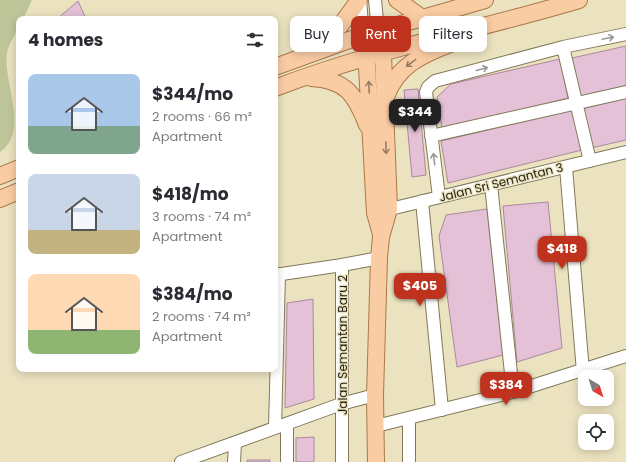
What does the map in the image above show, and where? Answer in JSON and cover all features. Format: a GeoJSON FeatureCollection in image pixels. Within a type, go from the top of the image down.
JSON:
{"type":"FeatureCollection","features":[{"type":"Feature","properties":{"kind":"main road"},"geometry":{"type":"LineString","coordinates":[[279,65],[326,37],[340,26],[360,0]]}},
{"type":"Feature","properties":{"kind":"main road"},"geometry":{"type":"LineString","coordinates":[[397,0],[420,16]]}},
{"type":"Feature","properties":{"kind":"main road"},"geometry":{"type":"LineString","coordinates":[[425,16],[485,0]]}},
{"type":"Feature","properties":{"kind":"main road"},"geometry":{"type":"LineString","coordinates":[[278,87],[302,77],[579,0]]}},
{"type":"Feature","properties":{"kind":"main road"},"geometry":{"type":"LineString","coordinates":[[384,100],[394,79],[417,59],[511,20]]}},
{"type":"Feature","properties":{"kind":"main road"},"geometry":{"type":"LineString","coordinates":[[279,65],[351,40]]}},
{"type":"Feature","properties":{"kind":"main road"},"geometry":{"type":"LineString","coordinates":[[374,52],[384,100],[382,211],[379,258],[375,395],[376,462]]}},
{"type":"Feature","properties":{"kind":"main road"},"geometry":{"type":"LineString","coordinates":[[375,56],[372,138],[382,211]]}},
{"type":"Feature","properties":{"kind":"main road"},"geometry":{"type":"LineString","coordinates":[[302,77],[331,80],[344,86],[356,99],[372,138]]}},
{"type":"Feature","properties":{"kind":"main road"},"geometry":{"type":"LineString","coordinates":[[0,176],[16,169]]}},
{"type":"Feature","properties":{"kind":"main road"},"geometry":{"type":"LineString","coordinates":[[0,199],[16,192]]}},
{"type":"Feature","properties":{"kind":"street"},"geometry":{"type":"LineString","coordinates":[[360,0],[365,16]]}},
{"type":"Feature","properties":{"kind":"street"},"geometry":{"type":"LineString","coordinates":[[373,16],[375,0]]}},
{"type":"Feature","properties":{"kind":"street"},"geometry":{"type":"LineString","coordinates":[[438,197],[426,92],[428,87],[435,81],[563,47],[626,34]]}},
{"type":"Feature","properties":{"kind":"street"},"geometry":{"type":"LineString","coordinates":[[563,47],[590,161]]}},
{"type":"Feature","properties":{"kind":"street"},"geometry":{"type":"LineString","coordinates":[[431,136],[576,102],[626,92]]}},
{"type":"Feature","properties":{"kind":"street","name":"Jalan Sri Semantan 3"},"geometry":{"type":"LineString","coordinates":[[382,211],[626,152]]}},
{"type":"Feature","properties":{"kind":"street"},"geometry":{"type":"LineString","coordinates":[[566,167],[582,370]]}},
{"type":"Feature","properties":{"kind":"street"},"geometry":{"type":"LineString","coordinates":[[491,185],[512,392]]}},
{"type":"Feature","properties":{"kind":"street"},"geometry":{"type":"LineString","coordinates":[[422,202],[442,410]]}},
{"type":"Feature","properties":{"kind":"street","name":"Jalan Semantan Baru 2"},"geometry":{"type":"LineString","coordinates":[[342,462],[342,265],[379,258]]}},
{"type":"Feature","properties":{"kind":"street"},"geometry":{"type":"LineString","coordinates":[[278,275],[342,265]]}},
{"type":"Feature","properties":{"kind":"street"},"geometry":{"type":"LineString","coordinates":[[588,370],[626,356]]}},
{"type":"Feature","properties":{"kind":"street"},"geometry":{"type":"LineString","coordinates":[[275,428],[276,372]]}},
{"type":"Feature","properties":{"kind":"street"},"geometry":{"type":"LineString","coordinates":[[376,426],[512,392],[578,373]]}},
{"type":"Feature","properties":{"kind":"street"},"geometry":{"type":"LineString","coordinates":[[181,462],[342,404],[375,395]]}},
{"type":"Feature","properties":{"kind":"street"},"geometry":{"type":"LineString","coordinates":[[409,418],[410,462]]}},
{"type":"Feature","properties":{"kind":"street"},"geometry":{"type":"LineString","coordinates":[[287,424],[287,462]]}},
{"type":"Feature","properties":{"kind":"street"},"geometry":{"type":"LineString","coordinates":[[234,462],[235,443]]}},
{"type":"Feature","properties":{"kind":"green space"},"geometry":{"type":"Polygon","coordinates":[[[0,0],[32,0],[24,16],[16,16],[16,30],[7,53],[8,78],[14,120],[13,132],[9,143],[0,152],[0,0]]]}},
{"type":"Feature","properties":{"kind":"building"},"geometry":{"type":"Polygon","coordinates":[[[78,1],[85,16],[60,16],[78,1]]]}},
{"type":"Feature","properties":{"kind":"building"},"geometry":{"type":"Polygon","coordinates":[[[626,46],[626,86],[581,97],[572,58],[626,46]]]}},
{"type":"Feature","properties":{"kind":"building"},"geometry":{"type":"Polygon","coordinates":[[[560,59],[568,98],[442,129],[437,97],[451,84],[560,59]]]}},
{"type":"Feature","properties":{"kind":"building"},"geometry":{"type":"Polygon","coordinates":[[[418,89],[426,175],[412,177],[404,90],[418,89]]]}},
{"type":"Feature","properties":{"kind":"building"},"geometry":{"type":"Polygon","coordinates":[[[626,98],[626,140],[591,148],[582,109],[626,98]]]}},
{"type":"Feature","properties":{"kind":"building"},"geometry":{"type":"Polygon","coordinates":[[[573,110],[582,150],[448,183],[441,141],[573,110]]]}},
{"type":"Feature","properties":{"kind":"building"},"geometry":{"type":"Polygon","coordinates":[[[548,202],[562,348],[517,362],[503,206],[548,202]]]}},
{"type":"Feature","properties":{"kind":"building"},"geometry":{"type":"Polygon","coordinates":[[[487,209],[503,355],[457,367],[439,236],[446,215],[487,209]]]}},
{"type":"Feature","properties":{"kind":"building"},"geometry":{"type":"Polygon","coordinates":[[[313,299],[314,399],[285,408],[287,303],[313,299]]]}},
{"type":"Feature","properties":{"kind":"building"},"geometry":{"type":"Polygon","coordinates":[[[314,437],[314,462],[296,462],[296,438],[314,437]]]}},
{"type":"Feature","properties":{"kind":"building"},"geometry":{"type":"Polygon","coordinates":[[[247,460],[270,460],[270,462],[247,462],[247,460]]]}}]}
